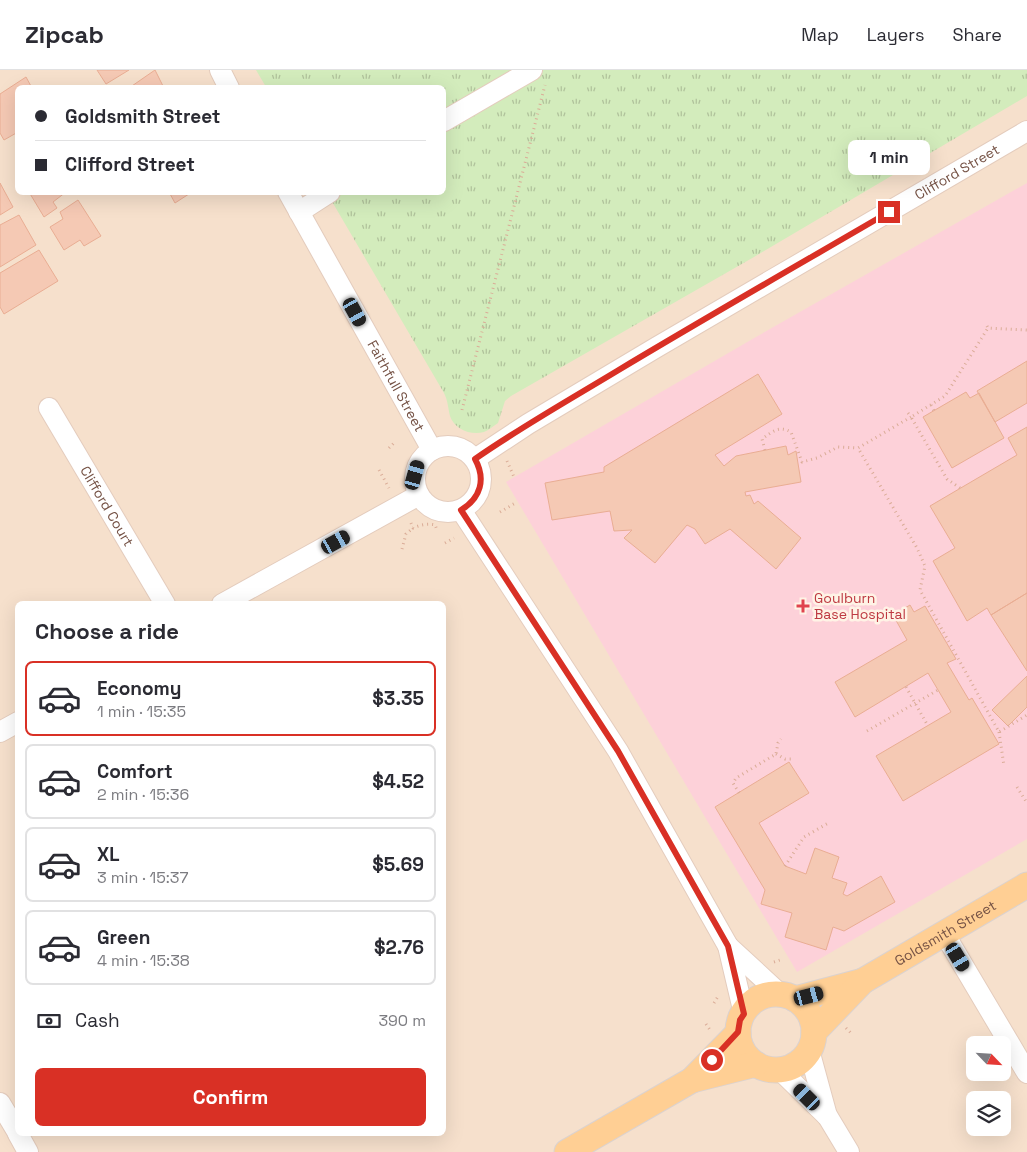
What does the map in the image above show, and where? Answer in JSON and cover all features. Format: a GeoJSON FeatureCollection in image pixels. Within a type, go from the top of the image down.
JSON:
{"type":"FeatureCollection","features":[{"type":"Feature","properties":{"kind":"main road","name":"Goldsmith Street"},"geometry":{"type":"LineString","coordinates":[[787,997],[863,981],[1027,885]]}},
{"type":"Feature","properties":{"kind":"main road","name":"Goldsmith Street"},"geometry":{"type":"LineString","coordinates":[[812,1041],[863,981]]}},
{"type":"Feature","properties":{"kind":"main road"},"geometry":{"type":"LineString","coordinates":[[692,1080],[797,1063],[802,1060],[812,1041],[812,1021],[808,1011],[787,997],[767,995],[755,1000],[746,1009],[741,1023],[741,1045],[747,1056],[768,1067]]}},
{"type":"Feature","properties":{"kind":"main road"},"geometry":{"type":"LineString","coordinates":[[567,1152],[692,1080],[741,1023]]}},
{"type":"Feature","properties":{"kind":"street"},"geometry":{"type":"LineString","coordinates":[[220,70],[228,85]]}},
{"type":"Feature","properties":{"kind":"street"},"geometry":{"type":"LineString","coordinates":[[446,120],[540,75]]}},
{"type":"Feature","properties":{"kind":"street","name":"Clifford Street"},"geometry":{"type":"LineString","coordinates":[[475,459],[528,424],[649,352],[1027,131]]}},
{"type":"Feature","properties":{"kind":"street","name":"Faithfull Street"},"geometry":{"type":"LineString","coordinates":[[290,195],[432,450]]}},
{"type":"Feature","properties":{"kind":"street"},"geometry":{"type":"LineString","coordinates":[[299,212],[325,195]]}},
{"type":"Feature","properties":{"kind":"street","name":"Clifford Court"},"geometry":{"type":"LineString","coordinates":[[49,408],[163,601]]}},
{"type":"Feature","properties":{"kind":"street"},"geometry":{"type":"LineString","coordinates":[[449,446],[465,450],[475,459],[480,468],[480,488],[470,505],[461,510],[442,512],[433,509],[419,495],[415,475],[421,461],[432,450],[449,446]]}},
{"type":"Feature","properties":{"kind":"street"},"geometry":{"type":"LineString","coordinates":[[227,601],[419,495]]}},
{"type":"Feature","properties":{"kind":"street"},"geometry":{"type":"LineString","coordinates":[[461,510],[618,751],[728,946],[787,997]]}},
{"type":"Feature","properties":{"kind":"street"},"geometry":{"type":"LineString","coordinates":[[0,732],[15,724]]}},
{"type":"Feature","properties":{"kind":"street"},"geometry":{"type":"LineString","coordinates":[[944,933],[1027,1073]]}},
{"type":"Feature","properties":{"kind":"street"},"geometry":{"type":"LineString","coordinates":[[728,946],[741,1023]]}},
{"type":"Feature","properties":{"kind":"street"},"geometry":{"type":"LineString","coordinates":[[812,1041],[828,1117],[848,1152]]}},
{"type":"Feature","properties":{"kind":"street"},"geometry":{"type":"LineString","coordinates":[[768,1067],[828,1117]]}},
{"type":"Feature","properties":{"kind":"street"},"geometry":{"type":"LineString","coordinates":[[0,1103],[15,1129]]}},
{"type":"Feature","properties":{"kind":"street"},"geometry":{"type":"LineString","coordinates":[[19,1136],[28,1152]]}},
{"type":"Feature","properties":{"kind":"path"},"geometry":{"type":"LineString","coordinates":[[462,410],[540,75]]}},
{"type":"Feature","properties":{"kind":"path"},"geometry":{"type":"LineString","coordinates":[[765,450],[762,439],[778,428],[784,428],[791,432],[802,462],[817,458],[838,447],[858,448],[945,396],[987,327],[1027,330]]}},
{"type":"Feature","properties":{"kind":"path"},"geometry":{"type":"LineString","coordinates":[[931,405],[934,410]]}},
{"type":"Feature","properties":{"kind":"path"},"geometry":{"type":"LineString","coordinates":[[908,413],[947,479],[960,488]]}},
{"type":"Feature","properties":{"kind":"path"},"geometry":{"type":"LineString","coordinates":[[389,448],[394,442]]}},
{"type":"Feature","properties":{"kind":"path"},"geometry":{"type":"LineString","coordinates":[[858,448],[917,548],[925,566],[920,590],[998,732],[1004,766]]}},
{"type":"Feature","properties":{"kind":"path"},"geometry":{"type":"LineString","coordinates":[[507,460],[514,477]]}},
{"type":"Feature","properties":{"kind":"path"},"geometry":{"type":"LineString","coordinates":[[379,470],[389,488]]}},
{"type":"Feature","properties":{"kind":"path"},"geometry":{"type":"LineString","coordinates":[[500,512],[517,502]]}},
{"type":"Feature","properties":{"kind":"path"},"geometry":{"type":"LineString","coordinates":[[411,523],[413,528]]}},
{"type":"Feature","properties":{"kind":"path"},"geometry":{"type":"LineString","coordinates":[[402,549],[406,534],[413,528],[430,524],[435,525],[437,530]]}},
{"type":"Feature","properties":{"kind":"path"},"geometry":{"type":"LineString","coordinates":[[445,543],[454,538]]}},
{"type":"Feature","properties":{"kind":"path"},"geometry":{"type":"LineString","coordinates":[[906,687],[928,726]]}},
{"type":"Feature","properties":{"kind":"path"},"geometry":{"type":"LineString","coordinates":[[868,731],[938,690]]}},
{"type":"Feature","properties":{"kind":"path"},"geometry":{"type":"LineString","coordinates":[[998,732],[1027,715]]}},
{"type":"Feature","properties":{"kind":"path"},"geometry":{"type":"LineString","coordinates":[[739,793],[733,783],[736,778],[776,754],[778,743],[781,739]]}},
{"type":"Feature","properties":{"kind":"path"},"geometry":{"type":"LineString","coordinates":[[776,754],[785,759],[793,759]]}},
{"type":"Feature","properties":{"kind":"path"},"geometry":{"type":"LineString","coordinates":[[1017,787],[1027,803]]}},
{"type":"Feature","properties":{"kind":"path"},"geometry":{"type":"LineString","coordinates":[[785,866],[804,837],[830,822]]}},
{"type":"Feature","properties":{"kind":"shaded area"},"geometry":{"type":"Polygon","coordinates":[[[0,70],[1027,70],[1027,1152],[0,1152],[0,70]]]}},
{"type":"Feature","properties":{"kind":"shaded area","name":"Goulburn Base Hospital"},"geometry":{"type":"Polygon","coordinates":[[[1027,183],[1027,839],[797,972],[506,482],[1027,183]]]}},
{"type":"Feature","properties":{"kind":"green space"},"geometry":{"type":"Polygon","coordinates":[[[256,70],[1027,70],[1027,96],[754,257],[511,396],[505,401],[498,423],[488,430],[479,433],[459,428],[452,421],[444,393],[328,195],[446,195],[446,85],[265,85],[256,70]]]}},
{"type":"Feature","properties":{"kind":"building"},"geometry":{"type":"Polygon","coordinates":[[[97,70],[129,70],[106,84],[97,70]]]}},
{"type":"Feature","properties":{"kind":"building"},"geometry":{"type":"Polygon","coordinates":[[[155,70],[162,85],[133,85],[155,70]]]}},
{"type":"Feature","properties":{"kind":"building"},"geometry":{"type":"Polygon","coordinates":[[[26,77],[30,85],[15,85],[15,134],[4,140],[0,133],[0,94],[26,77]]]}},
{"type":"Feature","properties":{"kind":"building"},"geometry":{"type":"Polygon","coordinates":[[[0,183],[13,207],[0,215],[0,183]]]}},
{"type":"Feature","properties":{"kind":"building"},"geometry":{"type":"Polygon","coordinates":[[[31,195],[62,195],[53,202],[57,208],[44,217],[31,195]]]}},
{"type":"Feature","properties":{"kind":"building"},"geometry":{"type":"Polygon","coordinates":[[[171,195],[187,195],[175,203],[171,195]]]}},
{"type":"Feature","properties":{"kind":"building"},"geometry":{"type":"Polygon","coordinates":[[[78,200],[101,236],[84,246],[80,240],[64,250],[50,227],[63,219],[60,212],[78,200]]]}},
{"type":"Feature","properties":{"kind":"building"},"geometry":{"type":"Polygon","coordinates":[[[19,215],[36,245],[0,267],[0,225],[19,215]]]}},
{"type":"Feature","properties":{"kind":"building"},"geometry":{"type":"Polygon","coordinates":[[[39,250],[58,281],[4,314],[0,307],[0,273],[39,250]]]}},
{"type":"Feature","properties":{"kind":"building"},"geometry":{"type":"Polygon","coordinates":[[[1027,361],[1027,403],[995,422],[977,391],[1027,361]]]}},
{"type":"Feature","properties":{"kind":"building"},"geometry":{"type":"Polygon","coordinates":[[[758,374],[782,414],[715,455],[724,466],[736,456],[786,446],[788,455],[796,451],[801,482],[745,492],[746,496],[750,495],[754,504],[758,501],[801,538],[776,569],[730,529],[705,544],[695,529],[687,525],[655,563],[624,538],[632,530],[614,531],[610,511],[552,520],[545,483],[604,472],[604,467],[758,374]]]}},
{"type":"Feature","properties":{"kind":"building"},"geometry":{"type":"Polygon","coordinates":[[[966,392],[970,398],[979,393],[1004,438],[952,468],[923,417],[966,392]]]}},
{"type":"Feature","properties":{"kind":"building"},"geometry":{"type":"Polygon","coordinates":[[[1027,427],[1027,593],[991,615],[987,608],[967,621],[933,561],[955,548],[930,506],[1017,455],[1008,438],[1027,427]]]}},
{"type":"Feature","properties":{"kind":"building"},"geometry":{"type":"Polygon","coordinates":[[[1027,593],[1027,671],[991,615],[1027,593]]]}},
{"type":"Feature","properties":{"kind":"building"},"geometry":{"type":"Polygon","coordinates":[[[910,605],[914,612],[925,606],[956,659],[947,663],[969,700],[972,698],[999,744],[903,801],[876,756],[951,712],[928,673],[855,717],[835,682],[907,640],[893,615],[910,605]]]}},
{"type":"Feature","properties":{"kind":"building"},"geometry":{"type":"Polygon","coordinates":[[[1027,676],[1027,707],[1008,726],[992,710],[1027,676]]]}},
{"type":"Feature","properties":{"kind":"building"},"geometry":{"type":"Polygon","coordinates":[[[789,762],[809,793],[759,823],[785,866],[806,874],[815,848],[839,857],[832,878],[847,883],[843,894],[847,896],[881,876],[895,902],[844,931],[833,927],[826,950],[785,937],[792,913],[761,904],[765,890],[715,807],[789,762]]]}},
{"type":"Feature","properties":{"kind":"place","name":"Goulburn Base Hospital"},"geometry":{"type":"Point","coordinates":[803,606]}},
{"type":"Feature","properties":{"kind":"route"},"geometry":{"type":"LineString","coordinates":[[712,1060],[738,1032],[740,1020],[744,1014],[728,946],[618,751],[461,510],[470,505],[480,488],[480,468],[475,459],[496,444],[889,212]]}}]}
